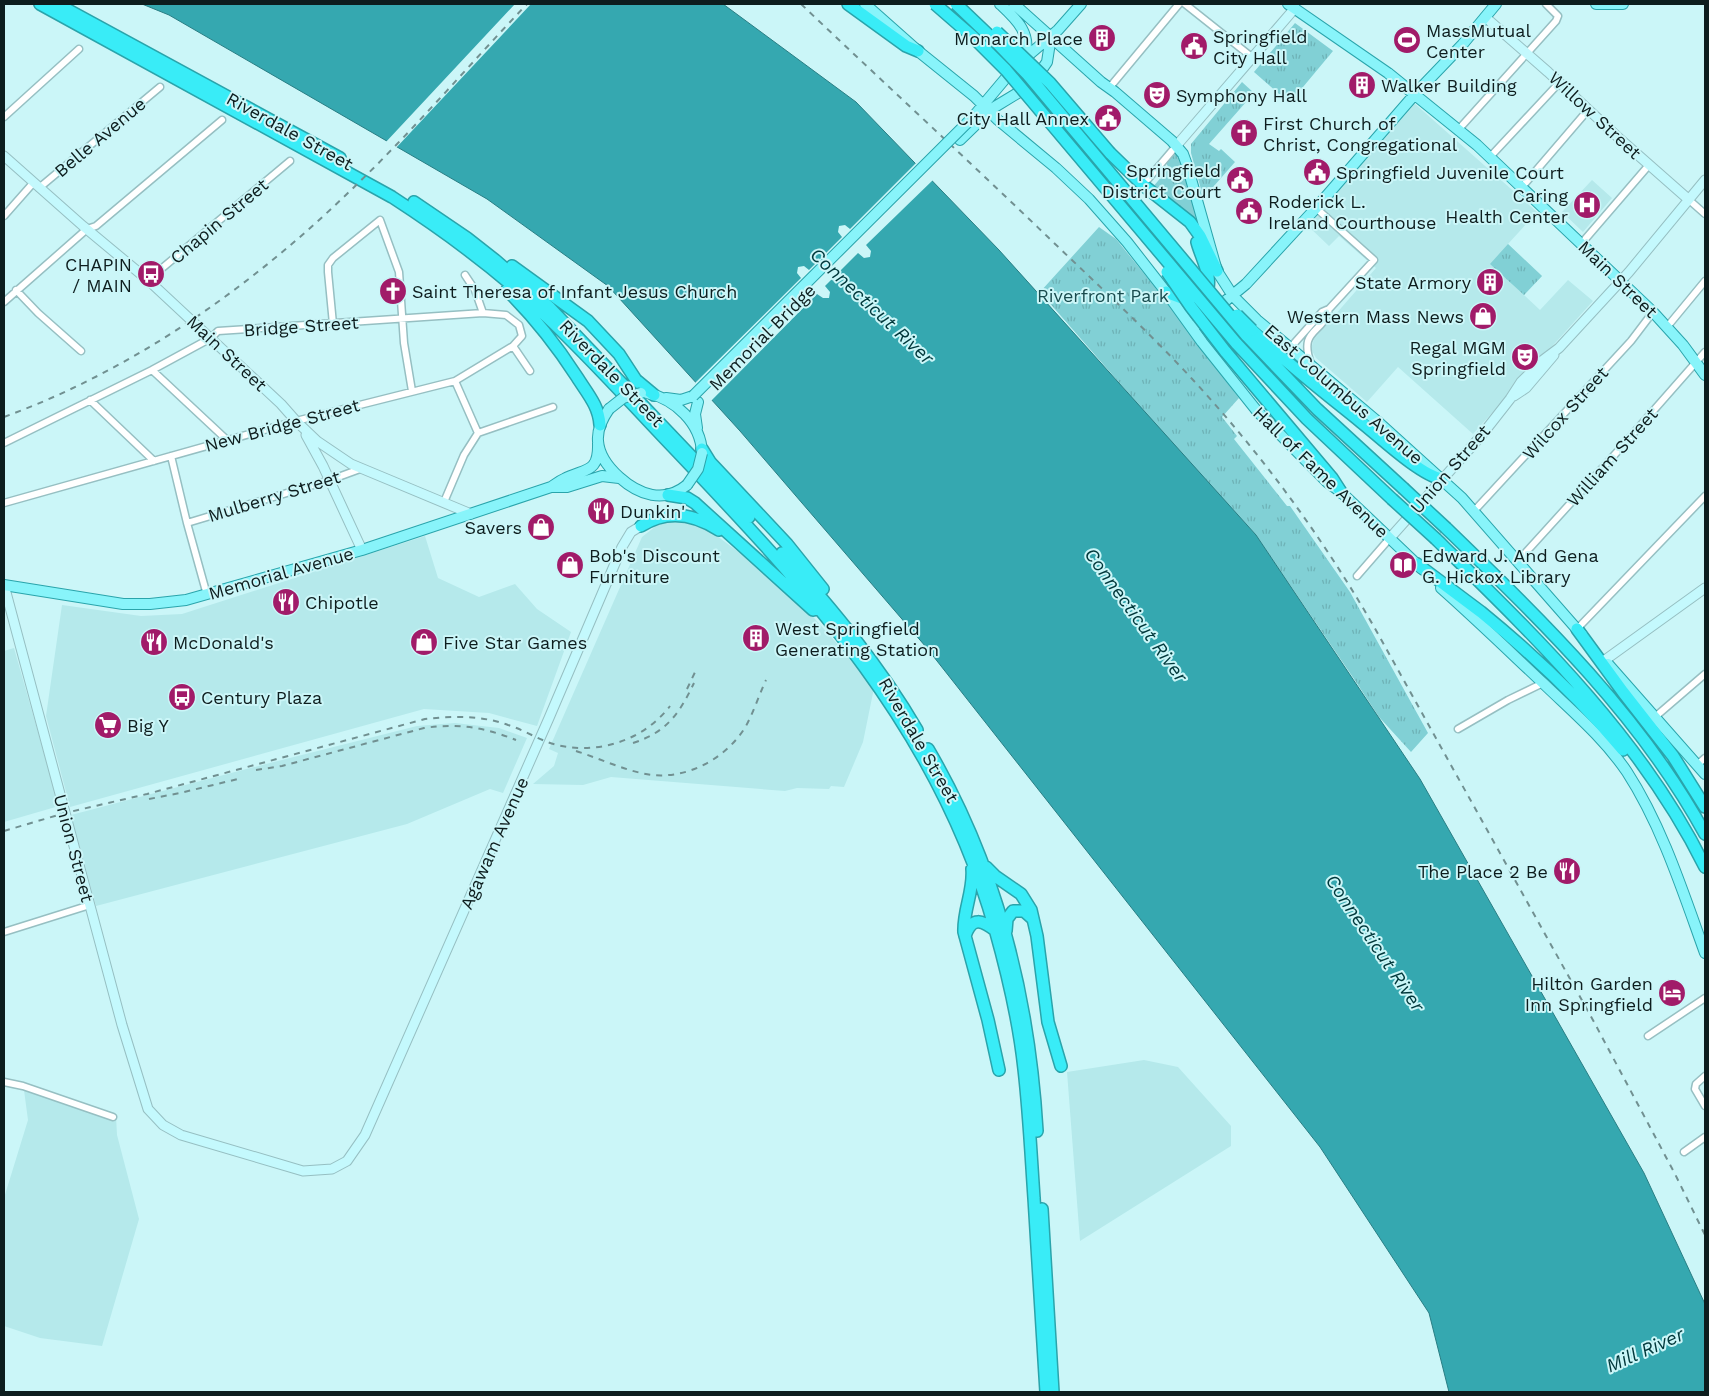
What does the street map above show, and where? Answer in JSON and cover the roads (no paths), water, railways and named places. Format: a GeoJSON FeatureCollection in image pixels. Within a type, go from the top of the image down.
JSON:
{"type":"FeatureCollection","features":[{"type":"Feature","properties":{"kind":"highway","name":"Riverdale Street"},"geometry":{"type":"LineString","coordinates":[[40,4],[373,186],[463,241]]}},
{"type":"Feature","properties":{"kind":"highway","name":"Riverdale Street"},"geometry":{"type":"LineString","coordinates":[[57,4],[384,183],[529,290],[582,340],[812,586],[860,652],[896,695],[939,768],[982,861],[999,912],[1022,999],[1032,1067],[1054,1392]]}},
{"type":"Feature","properties":{"kind":"highway"},"geometry":{"type":"LineString","coordinates":[[848,4],[906,46],[918,51]]}},
{"type":"Feature","properties":{"kind":"highway"},"geometry":{"type":"LineString","coordinates":[[935,4],[973,37],[1006,70],[1236,343],[1307,419],[1436,539],[1512,615],[1587,695],[1637,756],[1676,814],[1705,867]]}},
{"type":"Feature","properties":{"kind":"highway"},"geometry":{"type":"LineString","coordinates":[[956,4],[983,28],[1018,64],[1183,261],[1317,408],[1446,528],[1544,626],[1618,708],[1662,764],[1705,834]]}},
{"type":"Feature","properties":{"kind":"highway"},"geometry":{"type":"LineString","coordinates":[[962,4],[988,23],[1035,67],[1068,102],[1110,153],[1143,185],[1190,222],[1198,232],[1217,271]]}},
{"type":"Feature","properties":{"kind":"highway"},"geometry":{"type":"LineString","coordinates":[[1166,292],[1185,300],[1194,301],[1205,295],[1209,288],[1208,277],[1190,222]]}},
{"type":"Feature","properties":{"kind":"highway"},"geometry":{"type":"LineString","coordinates":[[1142,232],[1184,297],[1225,352],[1332,478],[1341,492]]}},
{"type":"Feature","properties":{"kind":"highway"},"geometry":{"type":"LineString","coordinates":[[463,241],[505,261],[581,315],[615,349],[636,380],[654,395]]}},
{"type":"Feature","properties":{"kind":"highway"},"geometry":{"type":"LineString","coordinates":[[463,241],[553,342],[596,406],[600,426]]}},
{"type":"Feature","properties":{"kind":"highway"},"geometry":{"type":"LineString","coordinates":[[1249,332],[1423,471],[1442,479]]}},
{"type":"Feature","properties":{"kind":"highway"},"geometry":{"type":"LineString","coordinates":[[702,451],[806,566],[860,652]]}},
{"type":"Feature","properties":{"kind":"highway"},"geometry":{"type":"LineString","coordinates":[[668,495],[694,502],[860,652]]}},
{"type":"Feature","properties":{"kind":"highway"},"geometry":{"type":"LineString","coordinates":[[641,526],[655,518],[687,516],[704,522],[735,539]]}},
{"type":"Feature","properties":{"kind":"highway"},"geometry":{"type":"LineString","coordinates":[[1417,564],[1480,612],[1534,659],[1617,742],[1676,814]]}},
{"type":"Feature","properties":{"kind":"highway"},"geometry":{"type":"LineString","coordinates":[[1577,629],[1673,756],[1705,807]]}},
{"type":"Feature","properties":{"kind":"highway","name":"Riverdale Street"},"geometry":{"type":"LineString","coordinates":[[860,652],[926,761],[955,818],[996,931],[1010,988],[1024,1067],[1046,1392]]}},
{"type":"Feature","properties":{"kind":"highway"},"geometry":{"type":"LineString","coordinates":[[970,855],[972,881],[971,896],[964,918],[965,936],[988,1020],[999,1070]]}},
{"type":"Feature","properties":{"kind":"highway"},"geometry":{"type":"LineString","coordinates":[[982,861],[994,876],[1021,894],[1028,904],[1033,919],[1048,1022],[1062,1066]]}},
{"type":"Feature","properties":{"kind":"highway"},"geometry":{"type":"LineString","coordinates":[[1007,940],[1006,922],[1010,913],[1021,910],[1033,919]]}},
{"type":"Feature","properties":{"kind":"highway"},"geometry":{"type":"LineString","coordinates":[[965,936],[969,926],[975,922],[984,923],[996,931]]}},
{"type":"Feature","properties":{"kind":"main road","name":"Hall of Fame Avenue"},"geometry":{"type":"LineString","coordinates":[[865,4],[1082,192],[1123,238],[1257,411],[1327,482],[1341,492],[1390,538],[1600,739],[1621,764],[1646,807],[1682,887],[1705,953]]}},
{"type":"Feature","properties":{"kind":"main road"},"geometry":{"type":"LineString","coordinates":[[1000,4],[1015,18],[1023,29],[1027,43],[1024,58]]}},
{"type":"Feature","properties":{"kind":"main road","name":"East Columbus Avenue"},"geometry":{"type":"LineString","coordinates":[[1014,4],[1101,82],[1110,87],[1177,145],[1187,165],[1217,271],[1233,296],[1290,348],[1378,421],[1474,511],[1705,774]]}},
{"type":"Feature","properties":{"kind":"main road"},"geometry":{"type":"LineString","coordinates":[[986,108],[1024,58],[1050,36],[1081,4]]}},
{"type":"Feature","properties":{"kind":"main road"},"geometry":{"type":"LineString","coordinates":[[1193,328],[1246,284],[1316,208],[1415,94],[1462,45],[1496,4]]}},
{"type":"Feature","properties":{"kind":"main road"},"geometry":{"type":"LineString","coordinates":[[1596,4],[1622,4]]}},
{"type":"Feature","properties":{"kind":"main road","name":"Main Street"},"geometry":{"type":"LineString","coordinates":[[1292,6],[1388,73],[1459,129],[1653,312],[1705,375]]}},
{"type":"Feature","properties":{"kind":"main road"},"geometry":{"type":"LineString","coordinates":[[986,108],[1034,81],[1047,62],[1050,36]]}},
{"type":"Feature","properties":{"kind":"main road","name":"Memorial Bridge"},"geometry":{"type":"LineString","coordinates":[[665,398],[696,399],[986,108]]}},
{"type":"Feature","properties":{"kind":"main road"},"geometry":{"type":"LineString","coordinates":[[641,393],[654,395],[665,398],[687,417],[698,434],[702,451],[698,469],[687,484],[678,491],[668,495],[657,496],[636,490],[622,480],[608,465],[598,443],[600,426],[609,409],[623,398],[641,393]]}},
{"type":"Feature","properties":{"kind":"main road","name":"Memorial Bridge"},"geometry":{"type":"LineString","coordinates":[[696,399],[695,417],[698,434]]}},
{"type":"Feature","properties":{"kind":"main road","name":"Memorial Avenue"},"geometry":{"type":"LineString","coordinates":[[551,487],[564,478],[586,472],[592,468],[597,457],[598,443]]}},
{"type":"Feature","properties":{"kind":"main road","name":"Memorial Avenue"},"geometry":{"type":"LineString","coordinates":[[4,585],[123,604],[163,604],[207,595],[362,550],[551,487],[567,486],[604,476],[615,476],[622,480]]}},
{"type":"Feature","properties":{"kind":"street"},"geometry":{"type":"LineString","coordinates":[[1110,87],[1179,4]]}},
{"type":"Feature","properties":{"kind":"street"},"geometry":{"type":"LineString","coordinates":[[1185,4],[1253,58]]}},
{"type":"Feature","properties":{"kind":"street"},"geometry":{"type":"LineString","coordinates":[[1459,129],[1528,54],[1558,18],[1546,4]]}},
{"type":"Feature","properties":{"kind":"street"},"geometry":{"type":"LineString","coordinates":[[1148,178],[1253,58],[1292,6]]}},
{"type":"Feature","properties":{"kind":"street","name":"Willow Street"},"geometry":{"type":"LineString","coordinates":[[1485,17],[1705,214]]}},
{"type":"Feature","properties":{"kind":"street"},"geometry":{"type":"LineString","coordinates":[[4,117],[80,49]]}},
{"type":"Feature","properties":{"kind":"street"},"geometry":{"type":"LineString","coordinates":[[1490,157],[1559,83]]}},
{"type":"Feature","properties":{"kind":"street","name":"Belle Avenue"},"geometry":{"type":"LineString","coordinates":[[4,216],[36,185],[160,86]]}},
{"type":"Feature","properties":{"kind":"street"},"geometry":{"type":"LineString","coordinates":[[1522,187],[1588,110]]}},
{"type":"Feature","properties":{"kind":"street"},"geometry":{"type":"LineString","coordinates":[[4,302],[87,230],[96,226],[222,120]]}},
{"type":"Feature","properties":{"kind":"street","name":"Main Street"},"geometry":{"type":"LineString","coordinates":[[4,156],[87,230],[148,280],[281,404],[317,441],[360,469],[471,514]]}},
{"type":"Feature","properties":{"kind":"street","name":"Chapin Street"},"geometry":{"type":"LineString","coordinates":[[148,280],[290,161]]}},
{"type":"Feature","properties":{"kind":"street"},"geometry":{"type":"LineString","coordinates":[[1581,244],[1648,163]]}},
{"type":"Feature","properties":{"kind":"street","name":"Union Street"},"geometry":{"type":"LineString","coordinates":[[1390,538],[1481,436],[1521,382],[1543,360],[1559,348],[1705,180]]}},
{"type":"Feature","properties":{"kind":"street"},"geometry":{"type":"LineString","coordinates":[[1290,348],[1322,312],[1328,309],[1374,260],[1316,208]]}},
{"type":"Feature","properties":{"kind":"street"},"geometry":{"type":"LineString","coordinates":[[333,324],[328,265],[333,258],[380,220],[398,266],[405,350],[412,391]]}},
{"type":"Feature","properties":{"kind":"street"},"geometry":{"type":"LineString","coordinates":[[465,275],[475,290],[483,313]]}},
{"type":"Feature","properties":{"kind":"street"},"geometry":{"type":"LineString","coordinates":[[1667,327],[1705,281]]}},
{"type":"Feature","properties":{"kind":"street"},"geometry":{"type":"LineString","coordinates":[[16,290],[38,313],[81,351]]}},
{"type":"Feature","properties":{"kind":"street"},"geometry":{"type":"LineString","coordinates":[[1311,366],[1307,353],[1307,343],[1311,334],[1327,316],[1328,309]]}},
{"type":"Feature","properties":{"kind":"street","name":"Wilcox Street"},"geometry":{"type":"LineString","coordinates":[[1474,511],[1631,341],[1653,312]]}},
{"type":"Feature","properties":{"kind":"street","name":"Bridge Street"},"geometry":{"type":"LineString","coordinates":[[4,443],[152,370],[211,338],[218,331],[483,313],[505,314],[516,322],[522,331],[521,338],[513,346]]}},
{"type":"Feature","properties":{"kind":"street"},"geometry":{"type":"LineString","coordinates":[[513,346],[530,371]]}},
{"type":"Feature","properties":{"kind":"street","name":"New Bridge Street"},"geometry":{"type":"LineString","coordinates":[[4,503],[296,421],[455,381],[513,346]]}},
{"type":"Feature","properties":{"kind":"street","name":"William Street"},"geometry":{"type":"LineString","coordinates":[[1518,561],[1705,352]]}},
{"type":"Feature","properties":{"kind":"street"},"geometry":{"type":"LineString","coordinates":[[152,370],[227,440]]}},
{"type":"Feature","properties":{"kind":"street"},"geometry":{"type":"LineString","coordinates":[[455,381],[478,433]]}},
{"type":"Feature","properties":{"kind":"street"},"geometry":{"type":"LineString","coordinates":[[90,400],[154,460]]}},
{"type":"Feature","properties":{"kind":"street"},"geometry":{"type":"LineString","coordinates":[[444,502],[464,455],[478,433],[552,407]]}},
{"type":"Feature","properties":{"kind":"street"},"geometry":{"type":"LineString","coordinates":[[296,421],[313,446],[362,550]]}},
{"type":"Feature","properties":{"kind":"street"},"geometry":{"type":"LineString","coordinates":[[172,456],[187,523],[207,595]]}},
{"type":"Feature","properties":{"kind":"street","name":"Mulberry Street"},"geometry":{"type":"LineString","coordinates":[[187,523],[330,480],[360,469]]}},
{"type":"Feature","properties":{"kind":"street"},"geometry":{"type":"LineString","coordinates":[[1577,629],[1705,496]]}},
{"type":"Feature","properties":{"kind":"street","name":"Agawam Avenue"},"geometry":{"type":"LineString","coordinates":[[148,1110],[163,1126],[181,1135],[303,1170],[332,1169],[347,1161],[365,1135],[622,546],[631,532],[641,526]]}},
{"type":"Feature","properties":{"kind":"street"},"geometry":{"type":"LineString","coordinates":[[1357,576],[1390,538]]}},
{"type":"Feature","properties":{"kind":"street","name":"Union Street"},"geometry":{"type":"LineString","coordinates":[[4,585],[122,1025],[148,1110]]}},
{"type":"Feature","properties":{"kind":"street"},"geometry":{"type":"LineString","coordinates":[[1605,660],[1705,588]]}},
{"type":"Feature","properties":{"kind":"street"},"geometry":{"type":"LineString","coordinates":[[1655,717],[1705,674]]}},
{"type":"Feature","properties":{"kind":"street"},"geometry":{"type":"LineString","coordinates":[[1458,729],[1508,700],[1543,683]]}},
{"type":"Feature","properties":{"kind":"street"},"geometry":{"type":"LineString","coordinates":[[1697,765],[1705,758]]}},
{"type":"Feature","properties":{"kind":"street"},"geometry":{"type":"LineString","coordinates":[[4,932],[90,905]]}},
{"type":"Feature","properties":{"kind":"street"},"geometry":{"type":"LineString","coordinates":[[1648,1036],[1705,998]]}},
{"type":"Feature","properties":{"kind":"street"},"geometry":{"type":"LineString","coordinates":[[1705,1076],[1696,1084],[1695,1088],[1705,1106]]}},
{"type":"Feature","properties":{"kind":"street"},"geometry":{"type":"LineString","coordinates":[[4,1082],[23,1086],[113,1117]]}},
{"type":"Feature","properties":{"kind":"street"},"geometry":{"type":"LineString","coordinates":[[1684,1152],[1705,1137]]}},
{"type":"Feature","properties":{"kind":"water"},"geometry":{"type":"Polygon","coordinates":[[[142,4],[723,4],[856,102],[999,250],[1256,535],[1420,779],[1644,1173],[1705,1304],[1705,1392],[1449,1392],[1429,1313],[1320,1147],[926,647],[740,431],[608,286],[487,199],[169,15],[142,4]]]}},
{"type":"Feature","properties":{"kind":"railway"},"geometry":{"type":"LineString","coordinates":[[4,417],[52,398],[144,350],[231,292],[272,260],[312,226],[373,169],[527,4]]}},
{"type":"Feature","properties":{"kind":"railway"},"geometry":{"type":"LineString","coordinates":[[801,4],[1160,345],[1219,409],[1268,468],[1333,560],[1373,625],[1594,1022],[1675,1174],[1705,1235]]}},
{"type":"Feature","properties":{"kind":"railway"},"geometry":{"type":"LineString","coordinates":[[687,689],[697,668]]}},
{"type":"Feature","properties":{"kind":"railway"},"geometry":{"type":"LineString","coordinates":[[576,751],[641,773],[671,775],[686,772],[714,759],[737,738],[746,726],[766,680]]}},
{"type":"Feature","properties":{"kind":"railway"},"geometry":{"type":"LineString","coordinates":[[633,743],[655,733],[671,720],[683,704],[694,683]]}},
{"type":"Feature","properties":{"kind":"railway"},"geometry":{"type":"LineString","coordinates":[[4,831],[65,813],[147,794],[425,719],[456,717],[487,719],[514,727],[557,745],[589,748],[620,742],[634,736],[647,728],[670,706]]}},
{"type":"Feature","properties":{"kind":"railway"},"geometry":{"type":"LineString","coordinates":[[256,770],[282,766],[424,728],[471,727],[516,740]]}},
{"type":"Feature","properties":{"kind":"railway"},"geometry":{"type":"LineString","coordinates":[[149,799],[242,778]]}},
{"type":"Feature","properties":{"kind":"place","name":"Monarch Place"},"geometry":{"type":"Point","coordinates":[1102,38]}},
{"type":"Feature","properties":{"kind":"place","name":"MassMutual Center"},"geometry":{"type":"Point","coordinates":[1407,40]}},
{"type":"Feature","properties":{"kind":"place","name":"Springfield City Hall"},"geometry":{"type":"Point","coordinates":[1194,46]}},
{"type":"Feature","properties":{"kind":"place","name":"Walker Building"},"geometry":{"type":"Point","coordinates":[1362,85]}},
{"type":"Feature","properties":{"kind":"place","name":"Symphony Hall"},"geometry":{"type":"Point","coordinates":[1157,95]}},
{"type":"Feature","properties":{"kind":"place","name":"City Hall Annex"},"geometry":{"type":"Point","coordinates":[1108,118]}},
{"type":"Feature","properties":{"kind":"place","name":"First Church of Christ, Congregational"},"geometry":{"type":"Point","coordinates":[1244,133]}},
{"type":"Feature","properties":{"kind":"place","name":"Springfield Juvenile Court"},"geometry":{"type":"Point","coordinates":[1317,172]}},
{"type":"Feature","properties":{"kind":"place","name":"Springfield District Court"},"geometry":{"type":"Point","coordinates":[1240,180]}},
{"type":"Feature","properties":{"kind":"place","name":"Caring Health Center"},"geometry":{"type":"Point","coordinates":[1587,205]}},
{"type":"Feature","properties":{"kind":"place","name":"Roderick L. Ireland Courthouse"},"geometry":{"type":"Point","coordinates":[1249,211]}},
{"type":"Feature","properties":{"kind":"place","name":"CHAPIN / MAIN"},"geometry":{"type":"Point","coordinates":[151,274]}},
{"type":"Feature","properties":{"kind":"place","name":"State Armory"},"geometry":{"type":"Point","coordinates":[1490,282]}},
{"type":"Feature","properties":{"kind":"place","name":"Saint Theresa of Infant Jesus Church"},"geometry":{"type":"Point","coordinates":[393,291]}},
{"type":"Feature","properties":{"kind":"place","name":"Western Mass News"},"geometry":{"type":"Point","coordinates":[1483,316]}},
{"type":"Feature","properties":{"kind":"place","name":"Regal MGM Springfield"},"geometry":{"type":"Point","coordinates":[1525,357]}},
{"type":"Feature","properties":{"kind":"place","name":"Dunkin'"},"geometry":{"type":"Point","coordinates":[601,511]}},
{"type":"Feature","properties":{"kind":"place","name":"Savers"},"geometry":{"type":"Point","coordinates":[541,527]}},
{"type":"Feature","properties":{"kind":"place","name":"Bob's Discount Furniture"},"geometry":{"type":"Point","coordinates":[570,565]}},
{"type":"Feature","properties":{"kind":"place","name":"Edward J. And Gena G. Hickox Library"},"geometry":{"type":"Point","coordinates":[1403,565]}},
{"type":"Feature","properties":{"kind":"place","name":"Chipotle"},"geometry":{"type":"Point","coordinates":[286,602]}},
{"type":"Feature","properties":{"kind":"place","name":"West Springfield Generating Station"},"geometry":{"type":"Point","coordinates":[756,638]}},
{"type":"Feature","properties":{"kind":"place","name":"McDonald's"},"geometry":{"type":"Point","coordinates":[154,642]}},
{"type":"Feature","properties":{"kind":"place","name":"Five Star Games"},"geometry":{"type":"Point","coordinates":[424,642]}},
{"type":"Feature","properties":{"kind":"place","name":"Century Plaza"},"geometry":{"type":"Point","coordinates":[182,697]}},
{"type":"Feature","properties":{"kind":"place","name":"Big Y"},"geometry":{"type":"Point","coordinates":[108,725]}},
{"type":"Feature","properties":{"kind":"place","name":"The Place 2 Be"},"geometry":{"type":"Point","coordinates":[1567,871]}},
{"type":"Feature","properties":{"kind":"place","name":"Hilton Garden Inn Springfield"},"geometry":{"type":"Point","coordinates":[1672,993]}},
{"type":"Feature","properties":{"kind":"park label","name":"Riverfront Park"},"geometry":{"type":"Point","coordinates":[1103,295]}},
{"type":"Feature","properties":{"kind":"water label","name":"Connecticut River"},"geometry":{"type":"Point","coordinates":[872,306]}},
{"type":"Feature","properties":{"kind":"water label","name":"Connecticut River"},"geometry":{"type":"Point","coordinates":[1136,615]}},
{"type":"Feature","properties":{"kind":"water label","name":"Connecticut River"},"geometry":{"type":"Point","coordinates":[1375,943]}},
{"type":"Feature","properties":{"kind":"water label","name":"Mill River"},"geometry":{"type":"Point","coordinates":[1645,1350]}}]}
